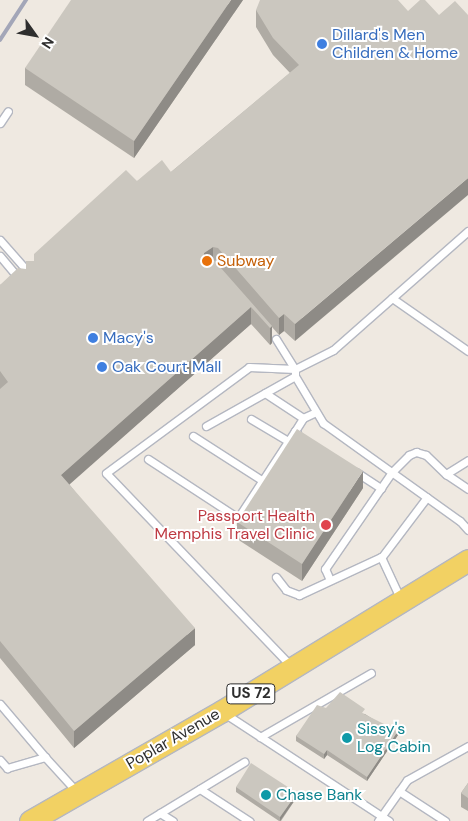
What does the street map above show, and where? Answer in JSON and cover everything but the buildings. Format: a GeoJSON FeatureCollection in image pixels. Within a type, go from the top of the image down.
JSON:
{"type":"FeatureCollection","features":[{"type":"Feature","properties":{"kind":"main road","name":"Poplar Avenue"},"geometry":{"type":"LineString","coordinates":[[30,821],[65,803],[222,712],[468,560]]}},
{"type":"Feature","properties":{"kind":"lane"},"geometry":{"type":"LineString","coordinates":[[0,123],[8,111]]}},
{"type":"Feature","properties":{"kind":"lane"},"geometry":{"type":"LineString","coordinates":[[206,426],[265,393],[295,372],[333,350],[468,231]]}},
{"type":"Feature","properties":{"kind":"lane"},"geometry":{"type":"LineString","coordinates":[[0,240],[30,274]]}},
{"type":"Feature","properties":{"kind":"lane"},"geometry":{"type":"LineString","coordinates":[[0,256],[22,282]]}},
{"type":"Feature","properties":{"kind":"lane"},"geometry":{"type":"LineString","coordinates":[[392,298],[468,351]]}},
{"type":"Feature","properties":{"kind":"lane"},"geometry":{"type":"LineString","coordinates":[[267,328],[275,337],[323,423],[427,497],[468,530]]}},
{"type":"Feature","properties":{"kind":"lane"},"geometry":{"type":"LineString","coordinates":[[293,668],[106,473],[249,367],[295,372]]}},
{"type":"Feature","properties":{"kind":"lane"},"geometry":{"type":"LineString","coordinates":[[265,393],[303,418]]}},
{"type":"Feature","properties":{"kind":"lane"},"geometry":{"type":"LineString","coordinates":[[148,459],[238,518],[303,418],[316,412]]}},
{"type":"Feature","properties":{"kind":"lane"},"geometry":{"type":"LineString","coordinates":[[251,419],[288,442]]}},
{"type":"Feature","properties":{"kind":"lane"},"geometry":{"type":"LineString","coordinates":[[295,431],[303,436]]}},
{"type":"Feature","properties":{"kind":"lane"},"geometry":{"type":"LineString","coordinates":[[193,436],[262,481]]}},
{"type":"Feature","properties":{"kind":"lane"},"geometry":{"type":"LineString","coordinates":[[330,580],[325,569],[392,472],[416,452],[426,455],[446,474],[468,489]]}},
{"type":"Feature","properties":{"kind":"lane"},"geometry":{"type":"LineString","coordinates":[[446,474],[468,460]]}},
{"type":"Feature","properties":{"kind":"lane"},"geometry":{"type":"LineString","coordinates":[[350,467],[381,488]]}},
{"type":"Feature","properties":{"kind":"lane"},"geometry":{"type":"LineString","coordinates":[[276,577],[286,590],[300,595],[382,558],[427,497]]}},
{"type":"Feature","properties":{"kind":"lane"},"geometry":{"type":"LineString","coordinates":[[382,558],[401,601]]}},
{"type":"Feature","properties":{"kind":"lane"},"geometry":{"type":"LineString","coordinates":[[260,737],[371,673]]}},
{"type":"Feature","properties":{"kind":"lane"},"geometry":{"type":"LineString","coordinates":[[0,704],[45,757],[65,803]]}},
{"type":"Feature","properties":{"kind":"lane"},"geometry":{"type":"LineString","coordinates":[[222,712],[379,818],[389,821]]}},
{"type":"Feature","properties":{"kind":"lane"},"geometry":{"type":"LineString","coordinates":[[379,818],[407,780],[468,746]]}},
{"type":"Feature","properties":{"kind":"lane"},"geometry":{"type":"LineString","coordinates":[[0,760],[7,768],[45,757]]}},
{"type":"Feature","properties":{"kind":"lane"},"geometry":{"type":"LineString","coordinates":[[148,821],[244,762]]}},
{"type":"Feature","properties":{"kind":"lane"},"geometry":{"type":"LineString","coordinates":[[200,789],[249,821]]}},
{"type":"Feature","properties":{"kind":"lane"},"geometry":{"type":"LineString","coordinates":[[399,791],[445,821]]}},
{"type":"Feature","properties":{"kind":"lane"},"geometry":{"type":"LineString","coordinates":[[160,813],[173,821]]}},
{"type":"Feature","properties":{"kind":"railway"},"geometry":{"type":"LineString","coordinates":[[0,40],[26,0]]}},
{"type":"Feature","properties":{"kind":"place","name":"Dillard's Men Children & Home"},"geometry":{"type":"Point","coordinates":[322,44]}},
{"type":"Feature","properties":{"kind":"place","name":"Subway"},"geometry":{"type":"Point","coordinates":[207,261]}},
{"type":"Feature","properties":{"kind":"place","name":"Macy's"},"geometry":{"type":"Point","coordinates":[93,338]}},
{"type":"Feature","properties":{"kind":"place","name":"Oak Court Mall"},"geometry":{"type":"Point","coordinates":[102,367]}},
{"type":"Feature","properties":{"kind":"place","name":"Passport Health Memphis Travel Clinic"},"geometry":{"type":"Point","coordinates":[326,525]}},
{"type":"Feature","properties":{"kind":"place","name":"Sissy's Log Cabin"},"geometry":{"type":"Point","coordinates":[347,738]}},
{"type":"Feature","properties":{"kind":"place","name":"Chase Bank"},"geometry":{"type":"Point","coordinates":[266,795]}}]}
